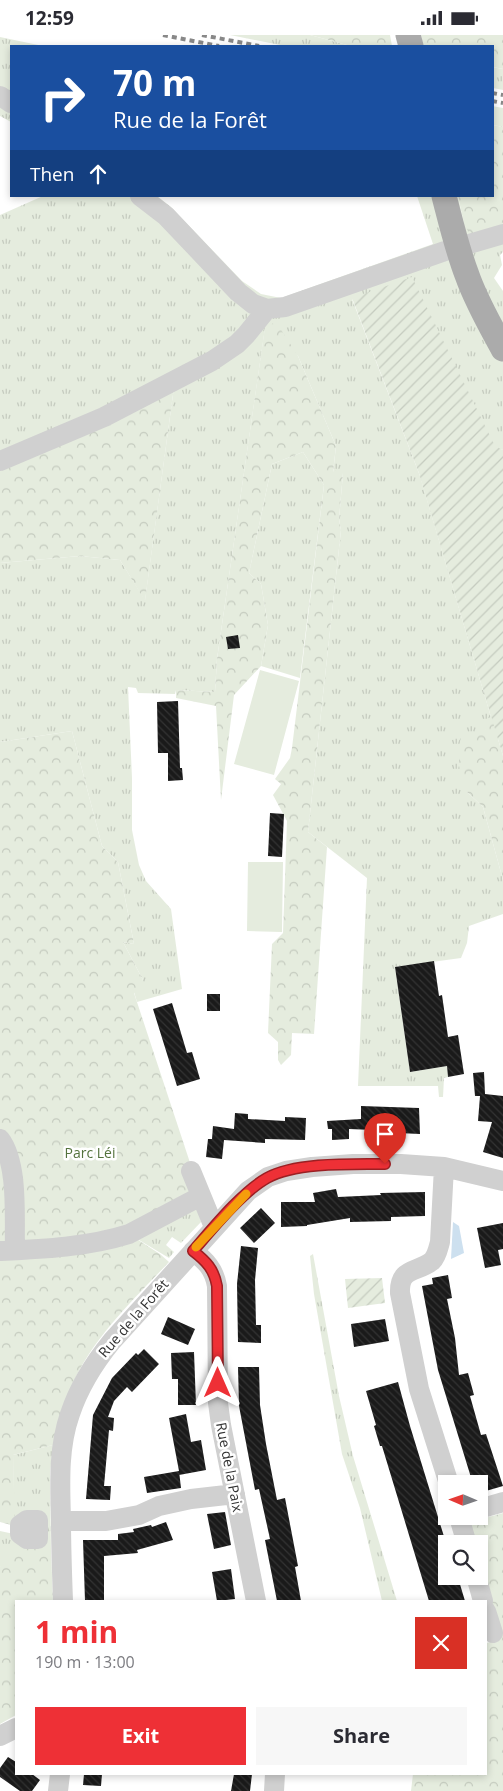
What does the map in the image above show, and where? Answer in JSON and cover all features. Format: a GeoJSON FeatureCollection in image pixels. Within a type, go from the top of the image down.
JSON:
{"type":"FeatureCollection","features":[{"type":"Feature","properties":{"kind":"main road"},"geometry":{"type":"LineString","coordinates":[[444,197],[457,248],[467,277],[482,311],[503,349]]}},
{"type":"Feature","properties":{"kind":"street"},"geometry":{"type":"LineString","coordinates":[[141,197],[166,216],[238,292],[253,305],[267,309],[285,307],[503,234]]}},
{"type":"Feature","properties":{"kind":"street"},"geometry":{"type":"LineString","coordinates":[[0,461],[104,417],[212,361],[246,335],[267,309]]}},
{"type":"Feature","properties":{"kind":"street"},"geometry":{"type":"LineString","coordinates":[[0,1139],[4,1144],[13,1171],[8,1251],[87,1244],[117,1238],[129,1234],[201,1196]]}},
{"type":"Feature","properties":{"kind":"street","name":"Rue de la Forêt"},"geometry":{"type":"LineString","coordinates":[[63,1600],[59,1473],[69,1415],[78,1392],[96,1360],[112,1341],[248,1191],[268,1177],[286,1171],[353,1164],[401,1164],[444,1167],[503,1181]]}},
{"type":"Feature","properties":{"kind":"street"},"geometry":{"type":"LineString","coordinates":[[444,1167],[440,1242],[437,1253],[432,1261],[404,1274],[400,1283],[400,1293],[419,1389],[446,1475]]}},
{"type":"Feature","properties":{"kind":"street"},"geometry":{"type":"LineString","coordinates":[[191,1171],[214,1227]]}},
{"type":"Feature","properties":{"kind":"street","name":"Rue de la Paix"},"geometry":{"type":"LineString","coordinates":[[193,1251],[210,1265],[215,1275],[217,1286],[218,1403],[256,1600]]}},
{"type":"Feature","properties":{"kind":"street"},"geometry":{"type":"LineString","coordinates":[[61,1521],[106,1521],[138,1515],[159,1506],[191,1499],[234,1494]]}},
{"type":"Feature","properties":{"kind":"street"},"geometry":{"type":"LineString","coordinates":[[488,1506],[503,1502]]}},
{"type":"Feature","properties":{"kind":"street"},"geometry":{"type":"LineString","coordinates":[[479,1585],[483,1600]]}},
{"type":"Feature","properties":{"kind":"street"},"geometry":{"type":"LineString","coordinates":[[487,1614],[493,1633]]}},
{"type":"Feature","properties":{"kind":"street"},"geometry":{"type":"LineString","coordinates":[[0,1736],[15,1728]]}},
{"type":"Feature","properties":{"kind":"street"},"geometry":{"type":"LineString","coordinates":[[58,1791],[60,1775]]}},
{"type":"Feature","properties":{"kind":"street"},"geometry":{"type":"LineString","coordinates":[[274,1791],[275,1775]]}},
{"type":"Feature","properties":{"kind":"green space"},"geometry":{"type":"Polygon","coordinates":[[[230,35],[310,35],[347,45],[280,45],[230,35]]]}},
{"type":"Feature","properties":{"kind":"green space"},"geometry":{"type":"Polygon","coordinates":[[[310,35],[390,35],[392,45],[347,45],[310,35]]]}},
{"type":"Feature","properties":{"kind":"green space"},"geometry":{"type":"Polygon","coordinates":[[[421,35],[503,35],[503,69],[494,67],[494,45],[423,45],[421,35]]]}},
{"type":"Feature","properties":{"kind":"green space"},"geometry":{"type":"Polygon","coordinates":[[[0,37],[38,45],[10,45],[10,121],[0,116],[0,37]]]}},
{"type":"Feature","properties":{"kind":"green space"},"geometry":{"type":"Polygon","coordinates":[[[494,67],[503,69],[503,90],[494,88],[494,67]]]}},
{"type":"Feature","properties":{"kind":"green space"},"geometry":{"type":"Polygon","coordinates":[[[494,106],[503,108],[503,127],[494,125],[494,106]]]}},
{"type":"Feature","properties":{"kind":"green space"},"geometry":{"type":"Polygon","coordinates":[[[494,125],[503,127],[503,226],[472,236],[464,224],[458,197],[494,197],[494,125]]]}},
{"type":"Feature","properties":{"kind":"green space"},"geometry":{"type":"Polygon","coordinates":[[[41,197],[158,197],[171,207],[242,281],[261,294],[281,298],[433,244],[417,197],[458,197],[464,224],[503,226],[503,252],[500,255],[502,265],[494,278],[503,291],[503,450],[495,447],[352,299],[420,476],[491,717],[467,792],[483,807],[503,880],[503,914],[469,926],[467,943],[461,958],[395,967],[410,1072],[447,1066],[448,1077],[444,1078],[443,1097],[439,1097],[438,1086],[358,1086],[367,878],[308,832],[341,530],[339,519],[343,473],[333,473],[336,446],[298,356],[265,328],[217,659],[215,692],[176,690],[175,694],[138,693],[136,688],[128,687],[132,830],[139,865],[146,881],[171,909],[182,989],[137,1002],[134,992],[143,980],[123,942],[134,944],[118,862],[102,846],[72,731],[0,742],[0,563],[80,556],[120,560],[145,600],[174,387],[0,461],[0,215],[41,197]]]}},
{"type":"Feature","properties":{"kind":"green space"},"geometry":{"type":"Polygon","coordinates":[[[412,277],[495,446],[503,450],[503,756],[420,476],[352,298],[412,277]]]}},
{"type":"Feature","properties":{"kind":"green space"},"geometry":{"type":"Polygon","coordinates":[[[276,322],[298,356],[336,446],[333,472],[338,469],[343,473],[339,519],[341,530],[308,832],[327,847],[314,1034],[292,1033],[291,1055],[281,1065],[278,1060],[278,1042],[268,1033],[272,944],[283,933],[287,821],[273,795],[281,784],[275,779],[290,758],[292,748],[324,485],[303,452],[272,464],[249,573],[261,584],[268,625],[261,666],[234,695],[221,800],[216,706],[176,698],[176,690],[215,692],[217,659],[265,327],[276,322]]]}},
{"type":"Feature","properties":{"kind":"green space"},"geometry":{"type":"Polygon","coordinates":[[[174,387],[145,601],[120,560],[80,556],[0,563],[0,461],[174,387]]]}},
{"type":"Feature","properties":{"kind":"green space"},"geometry":{"type":"Polygon","coordinates":[[[503,450],[503,731],[498,739],[503,756],[503,880],[483,807],[467,792],[459,766],[460,738],[486,729],[484,720],[491,717],[420,476],[503,450]]]}},
{"type":"Feature","properties":{"kind":"green space"},"geometry":{"type":"Polygon","coordinates":[[[303,452],[324,485],[300,678],[261,666],[268,625],[261,584],[249,573],[272,464],[303,452]]]}},
{"type":"Feature","properties":{"kind":"green space"},"geometry":{"type":"Polygon","coordinates":[[[260,670],[299,681],[274,775],[234,764],[260,670]]]}},
{"type":"Feature","properties":{"kind":"green space","name":"Parc Léi"},"geometry":{"type":"Polygon","coordinates":[[[72,731],[102,846],[118,862],[134,944],[123,942],[143,980],[140,990],[134,993],[201,1196],[129,1234],[169,1262],[121,1313],[89,1354],[71,1387],[53,1445],[13,1455],[15,1526],[0,1522],[0,742],[72,731]]]}},
{"type":"Feature","properties":{"kind":"green space"},"geometry":{"type":"Polygon","coordinates":[[[248,862],[283,862],[282,932],[247,931],[248,862]]]}},
{"type":"Feature","properties":{"kind":"green space"},"geometry":{"type":"Polygon","coordinates":[[[190,1208],[198,1210],[201,1222],[181,1243],[172,1237],[166,1245],[174,1252],[169,1258],[134,1237],[190,1208]]]}},
{"type":"Feature","properties":{"kind":"green space"},"geometry":{"type":"Polygon","coordinates":[[[313,1254],[339,1396],[353,1456],[397,1600],[382,1600],[360,1508],[342,1454],[314,1294],[310,1256],[313,1254]]]}},
{"type":"Feature","properties":{"kind":"green space"},"geometry":{"type":"Polygon","coordinates":[[[382,1278],[385,1303],[348,1308],[345,1279],[382,1278]]]}},
{"type":"Feature","properties":{"kind":"green space"},"geometry":{"type":"Polygon","coordinates":[[[53,1445],[50,1473],[51,1549],[37,1549],[0,1567],[0,1531],[14,1534],[13,1455],[53,1445]]]}},
{"type":"Feature","properties":{"kind":"green space"},"geometry":{"type":"Polygon","coordinates":[[[503,1513],[503,1791],[411,1791],[413,1775],[487,1775],[487,1643],[500,1638],[485,1585],[488,1585],[488,1535],[470,1535],[468,1525],[488,1525],[488,1517],[503,1513]]]}},
{"type":"Feature","properties":{"kind":"green space"},"geometry":{"type":"Polygon","coordinates":[[[28,1540],[37,1549],[51,1549],[53,1600],[15,1600],[15,1716],[0,1724],[0,1567],[6,1556],[28,1540]]]}},
{"type":"Feature","properties":{"kind":"water"},"geometry":{"type":"Polygon","coordinates":[[[453,1222],[459,1226],[464,1253],[451,1259],[453,1222]]]}},
{"type":"Feature","properties":{"kind":"building"},"geometry":{"type":"Polygon","coordinates":[[[238,635],[240,648],[228,649],[226,637],[238,635]]]}},
{"type":"Feature","properties":{"kind":"building"},"geometry":{"type":"Polygon","coordinates":[[[178,701],[180,768],[182,768],[183,780],[168,781],[168,753],[158,753],[157,702],[178,701]]]}},
{"type":"Feature","properties":{"kind":"building"},"geometry":{"type":"Polygon","coordinates":[[[270,813],[284,814],[282,857],[268,856],[270,813]]]}},
{"type":"Feature","properties":{"kind":"building"},"geometry":{"type":"Polygon","coordinates":[[[434,961],[439,996],[442,995],[448,1037],[458,1035],[464,1074],[448,1077],[447,1066],[410,1072],[395,967],[434,961]]]}},
{"type":"Feature","properties":{"kind":"building"},"geometry":{"type":"Polygon","coordinates":[[[207,994],[220,994],[220,1011],[207,1011],[207,994]]]}},
{"type":"Feature","properties":{"kind":"building"},"geometry":{"type":"Polygon","coordinates":[[[172,1003],[187,1053],[192,1052],[200,1079],[177,1086],[153,1009],[172,1003]]]}},
{"type":"Feature","properties":{"kind":"building"},"geometry":{"type":"Polygon","coordinates":[[[484,1072],[485,1094],[503,1096],[503,1158],[483,1152],[492,1122],[478,1121],[480,1096],[475,1096],[473,1073],[484,1072]]]}},
{"type":"Feature","properties":{"kind":"building"},"geometry":{"type":"Polygon","coordinates":[[[361,1106],[419,1108],[420,1134],[349,1129],[349,1139],[332,1140],[332,1129],[328,1129],[327,1121],[361,1119],[361,1106]]]}},
{"type":"Feature","properties":{"kind":"building"},"geometry":{"type":"Polygon","coordinates":[[[235,1113],[248,1114],[248,1119],[285,1121],[285,1117],[306,1118],[305,1140],[265,1139],[265,1143],[224,1140],[222,1159],[206,1157],[208,1139],[212,1139],[213,1126],[234,1129],[235,1113]]]}},
{"type":"Feature","properties":{"kind":"building"},"geometry":{"type":"Polygon","coordinates":[[[336,1189],[338,1197],[381,1195],[380,1193],[425,1192],[425,1216],[391,1217],[391,1221],[350,1222],[350,1218],[307,1226],[281,1227],[281,1202],[315,1202],[313,1193],[336,1189]]]}},
{"type":"Feature","properties":{"kind":"building"},"geometry":{"type":"Polygon","coordinates":[[[261,1208],[275,1223],[254,1243],[240,1228],[261,1208]]]}},
{"type":"Feature","properties":{"kind":"building"},"geometry":{"type":"Polygon","coordinates":[[[503,1223],[503,1249],[498,1250],[501,1265],[485,1268],[477,1228],[503,1223]]]}},
{"type":"Feature","properties":{"kind":"building"},"geometry":{"type":"Polygon","coordinates":[[[241,1246],[258,1248],[255,1280],[256,1325],[261,1325],[261,1343],[238,1342],[237,1284],[241,1246]]]}},
{"type":"Feature","properties":{"kind":"building"},"geometry":{"type":"Polygon","coordinates":[[[448,1275],[452,1298],[447,1299],[455,1338],[459,1375],[468,1373],[474,1395],[470,1396],[481,1435],[486,1434],[503,1486],[488,1490],[488,1475],[470,1475],[438,1370],[422,1286],[433,1284],[432,1278],[448,1275]]]}},
{"type":"Feature","properties":{"kind":"building"},"geometry":{"type":"Polygon","coordinates":[[[168,1317],[195,1329],[188,1345],[161,1334],[168,1317]]]}},
{"type":"Feature","properties":{"kind":"building"},"geometry":{"type":"Polygon","coordinates":[[[385,1319],[389,1341],[354,1347],[351,1324],[385,1319]]]}},
{"type":"Feature","properties":{"kind":"building"},"geometry":{"type":"Polygon","coordinates":[[[144,1349],[159,1364],[132,1392],[127,1387],[114,1401],[108,1417],[114,1418],[113,1431],[109,1430],[104,1486],[111,1486],[110,1500],[86,1499],[93,1415],[112,1378],[136,1353],[138,1355],[144,1349]]]}},
{"type":"Feature","properties":{"kind":"building"},"geometry":{"type":"Polygon","coordinates":[[[194,1352],[196,1405],[178,1405],[178,1379],[172,1379],[171,1353],[194,1352]]]}},
{"type":"Feature","properties":{"kind":"building"},"geometry":{"type":"Polygon","coordinates":[[[238,1367],[259,1367],[260,1405],[266,1444],[277,1500],[285,1498],[298,1566],[295,1567],[301,1600],[277,1600],[265,1540],[270,1539],[259,1489],[255,1490],[239,1406],[238,1367]]]}},
{"type":"Feature","properties":{"kind":"building"},"geometry":{"type":"Polygon","coordinates":[[[398,1382],[438,1517],[438,1525],[440,1525],[444,1535],[438,1535],[438,1585],[460,1585],[465,1600],[429,1600],[382,1446],[380,1446],[374,1426],[376,1425],[366,1391],[398,1382]]]}},
{"type":"Feature","properties":{"kind":"building"},"geometry":{"type":"Polygon","coordinates":[[[186,1414],[191,1442],[201,1440],[206,1470],[179,1475],[181,1488],[147,1493],[144,1477],[179,1471],[169,1418],[186,1414]]]}},
{"type":"Feature","properties":{"kind":"building"},"geometry":{"type":"Polygon","coordinates":[[[225,1512],[231,1545],[214,1549],[207,1514],[225,1512]]]}},
{"type":"Feature","properties":{"kind":"building"},"geometry":{"type":"Polygon","coordinates":[[[166,1522],[173,1540],[137,1550],[138,1553],[104,1556],[104,1600],[85,1600],[83,1540],[118,1540],[118,1534],[134,1532],[133,1529],[151,1525],[152,1527],[166,1522]]]}},
{"type":"Feature","properties":{"kind":"building"},"geometry":{"type":"Polygon","coordinates":[[[231,1569],[235,1599],[217,1600],[212,1572],[231,1569]]]}},
{"type":"Feature","properties":{"kind":"building"},"geometry":{"type":"Polygon","coordinates":[[[8,1757],[15,1761],[15,1775],[33,1775],[40,1780],[32,1791],[20,1791],[0,1777],[0,1768],[8,1757]]]}},
{"type":"Feature","properties":{"kind":"building"},"geometry":{"type":"Polygon","coordinates":[[[84,1775],[102,1775],[101,1786],[83,1785],[84,1775]]]}},
{"type":"Feature","properties":{"kind":"building"},"geometry":{"type":"Polygon","coordinates":[[[234,1775],[252,1775],[250,1791],[231,1791],[234,1775]]]}},
{"type":"Feature","properties":{"kind":"railway"},"geometry":{"type":"LineString","coordinates":[[163,35],[214,45]]}},
{"type":"Feature","properties":{"kind":"railway"},"geometry":{"type":"LineString","coordinates":[[202,35],[254,45]]}},
{"type":"Feature","properties":{"kind":"railway"},"geometry":{"type":"LineString","coordinates":[[494,93],[503,95]]}},
{"type":"Feature","properties":{"kind":"railway"},"geometry":{"type":"LineString","coordinates":[[494,101],[503,103]]}},
{"type":"Feature","properties":{"kind":"slow traffic"},"geometry":{"type":"LineString","coordinates":[[196,1247],[246,1194]]}},
{"type":"Feature","properties":{"kind":"route"},"geometry":{"type":"LineString","coordinates":[[218,1383],[217,1286],[215,1275],[210,1265],[193,1251],[248,1191],[268,1177],[286,1171],[312,1167],[385,1164]]}}]}
